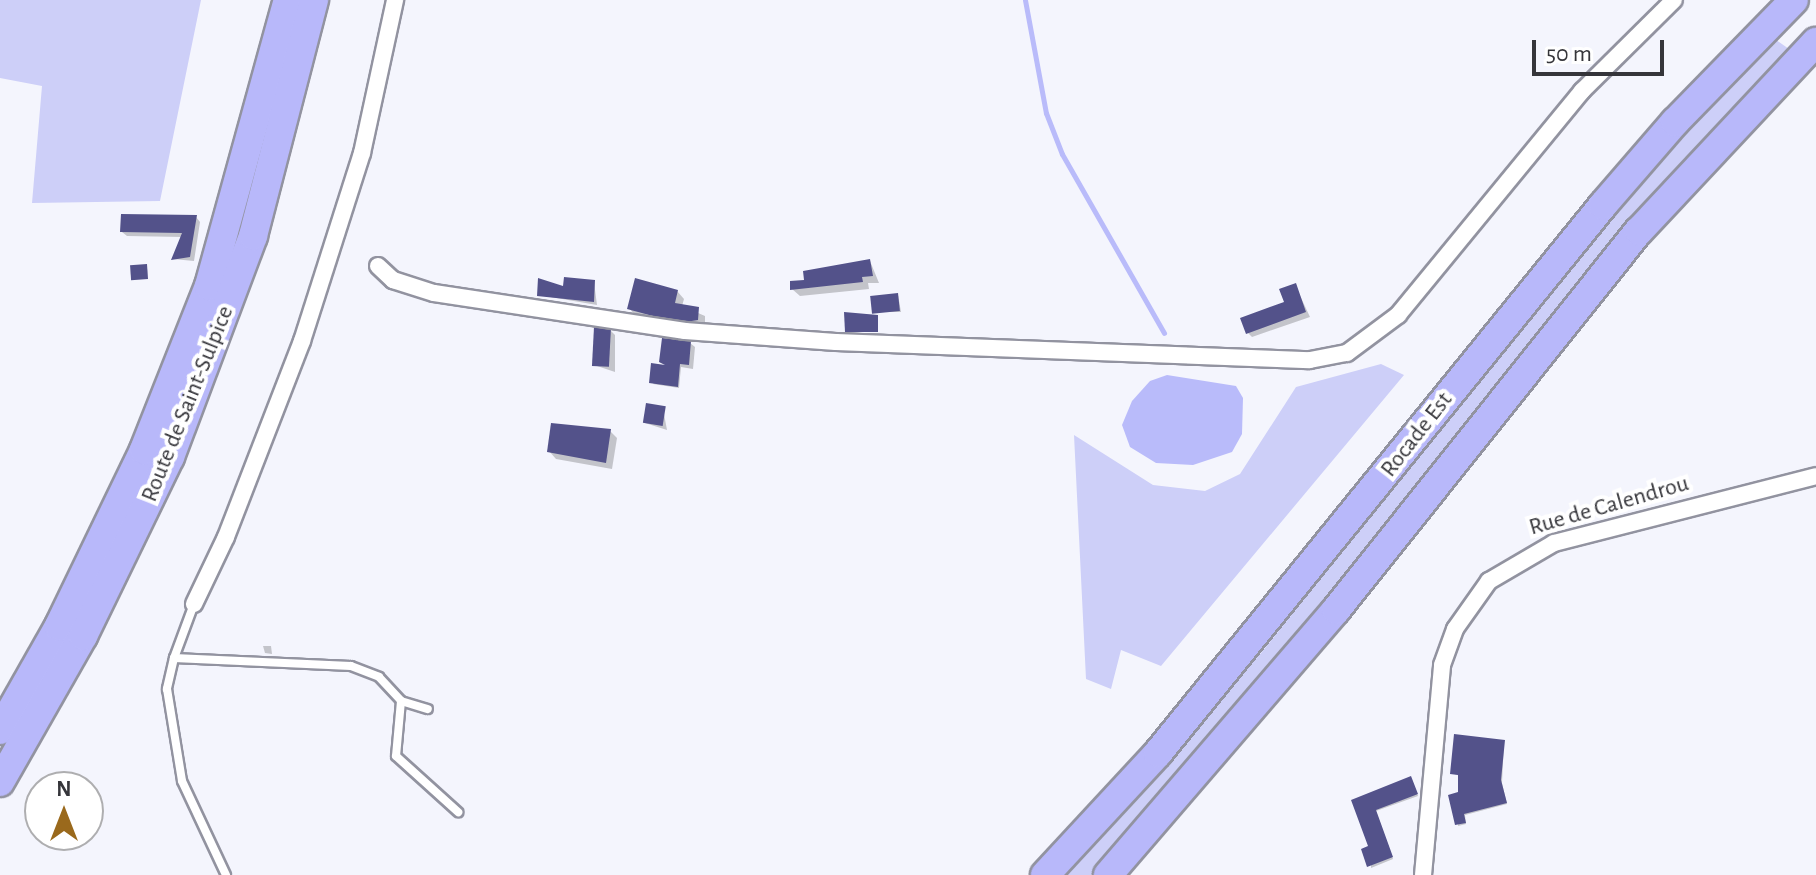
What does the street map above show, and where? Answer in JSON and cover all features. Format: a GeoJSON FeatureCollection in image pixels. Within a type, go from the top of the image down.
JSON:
{"type":"FeatureCollection","features":[{"type":"Feature","properties":{"kind":"highway","name":"Route de Saint-Sulpice"},"geometry":{"type":"LineString","coordinates":[[0,730],[59,626],[144,450],[203,300],[288,0]]}},
{"type":"Feature","properties":{"kind":"highway","name":"Route de Saint-Sulpice"},"geometry":{"type":"LineString","coordinates":[[0,782],[83,636],[170,457],[253,236],[314,0]]}},
{"type":"Feature","properties":{"kind":"highway","name":"Rocade Est"},"geometry":{"type":"LineString","coordinates":[[1045,875],[1218,680],[1603,205],[1685,111],[1794,0]]}},
{"type":"Feature","properties":{"kind":"highway","name":"Rocade Est"},"geometry":{"type":"LineString","coordinates":[[1108,875],[1336,610],[1639,231],[1816,42]]}},
{"type":"Feature","properties":{"kind":"street"},"geometry":{"type":"LineString","coordinates":[[194,604],[270,431],[347,205],[395,0]]}},
{"type":"Feature","properties":{"kind":"street"},"geometry":{"type":"LineString","coordinates":[[378,266],[393,280],[434,293],[685,331],[836,342],[1310,360],[1347,353],[1398,315],[1582,91],[1674,0]]}},
{"type":"Feature","properties":{"kind":"street","name":"Rue de Calendrou"},"geometry":{"type":"LineString","coordinates":[[1423,875],[1442,665],[1465,611],[1489,581],[1554,543],[1816,476]]}},
{"type":"Feature","properties":{"kind":"lane"},"geometry":{"type":"LineString","coordinates":[[194,604],[174,658],[167,689],[182,781],[226,875]]}},
{"type":"Feature","properties":{"kind":"lane"},"geometry":{"type":"LineString","coordinates":[[174,658],[351,666],[379,677],[401,701],[428,709]]}},
{"type":"Feature","properties":{"kind":"lane"},"geometry":{"type":"LineString","coordinates":[[401,701],[396,756],[458,812]]}},
{"type":"Feature","properties":{"kind":"shaded area"},"geometry":{"type":"Polygon","coordinates":[[[0,0],[201,0],[160,201],[32,203],[42,86],[0,78],[0,0]]]}},
{"type":"Feature","properties":{"kind":"shaded area"},"geometry":{"type":"Polygon","coordinates":[[[1772,37],[1789,49],[1626,228],[1273,666],[1091,875],[1064,875],[1261,653],[1609,218],[1772,37]]]}},
{"type":"Feature","properties":{"kind":"shaded area"},"geometry":{"type":"Polygon","coordinates":[[[1381,364],[1404,375],[1161,666],[1121,650],[1111,689],[1086,679],[1074,435],[1153,485],[1205,491],[1240,474],[1296,387],[1381,364]]]}},
{"type":"Feature","properties":{"kind":"shaded area"},"geometry":{"type":"Polygon","coordinates":[[[1167,375],[1236,386],[1243,398],[1242,434],[1232,452],[1193,465],[1156,463],[1130,447],[1122,425],[1132,401],[1150,381],[1167,375]]]}},
{"type":"Feature","properties":{"kind":"building"},"geometry":{"type":"Polygon","coordinates":[[[121,214],[197,215],[190,257],[171,260],[182,233],[120,232],[121,214]]]}},
{"type":"Feature","properties":{"kind":"building"},"geometry":{"type":"Polygon","coordinates":[[[870,259],[873,276],[862,277],[863,282],[790,290],[790,281],[804,280],[803,271],[870,259]]]}},
{"type":"Feature","properties":{"kind":"building"},"geometry":{"type":"Polygon","coordinates":[[[147,264],[148,279],[131,280],[130,265],[147,264]]]}},
{"type":"Feature","properties":{"kind":"building"},"geometry":{"type":"Polygon","coordinates":[[[564,277],[595,280],[594,302],[537,296],[538,278],[563,286],[564,277]]]}},
{"type":"Feature","properties":{"kind":"building"},"geometry":{"type":"Polygon","coordinates":[[[635,278],[678,290],[675,303],[699,307],[698,320],[679,323],[627,309],[635,278]]]}},
{"type":"Feature","properties":{"kind":"building"},"geometry":{"type":"Polygon","coordinates":[[[1296,283],[1306,312],[1246,334],[1240,318],[1284,302],[1279,289],[1296,283]]]}},
{"type":"Feature","properties":{"kind":"building"},"geometry":{"type":"Polygon","coordinates":[[[898,293],[900,311],[872,314],[870,296],[898,293]]]}},
{"type":"Feature","properties":{"kind":"building"},"geometry":{"type":"Polygon","coordinates":[[[844,312],[878,315],[878,332],[845,332],[844,312]]]}},
{"type":"Feature","properties":{"kind":"building"},"geometry":{"type":"Polygon","coordinates":[[[594,327],[611,328],[609,367],[592,366],[594,327]]]}},
{"type":"Feature","properties":{"kind":"building"},"geometry":{"type":"Polygon","coordinates":[[[662,338],[691,341],[689,365],[680,364],[678,387],[649,383],[651,363],[665,365],[659,362],[662,338]]]}},
{"type":"Feature","properties":{"kind":"building"},"geometry":{"type":"Polygon","coordinates":[[[646,403],[666,406],[663,426],[643,423],[646,403]]]}},
{"type":"Feature","properties":{"kind":"building"},"geometry":{"type":"Polygon","coordinates":[[[551,423],[611,429],[606,463],[547,452],[551,423]]]}},
{"type":"Feature","properties":{"kind":"building"},"geometry":{"type":"Polygon","coordinates":[[[1454,734],[1505,740],[1501,780],[1507,803],[1464,814],[1466,823],[1455,825],[1448,795],[1458,792],[1458,775],[1450,774],[1454,734]]]}},
{"type":"Feature","properties":{"kind":"building"},"geometry":{"type":"Polygon","coordinates":[[[1411,776],[1418,794],[1376,810],[1393,857],[1367,867],[1361,849],[1368,846],[1351,800],[1411,776]]]}},
{"type":"Feature","properties":{"kind":"waterway"},"geometry":{"type":"LineString","coordinates":[[1025,0],[1046,113],[1062,154],[1164,333]]}}]}
